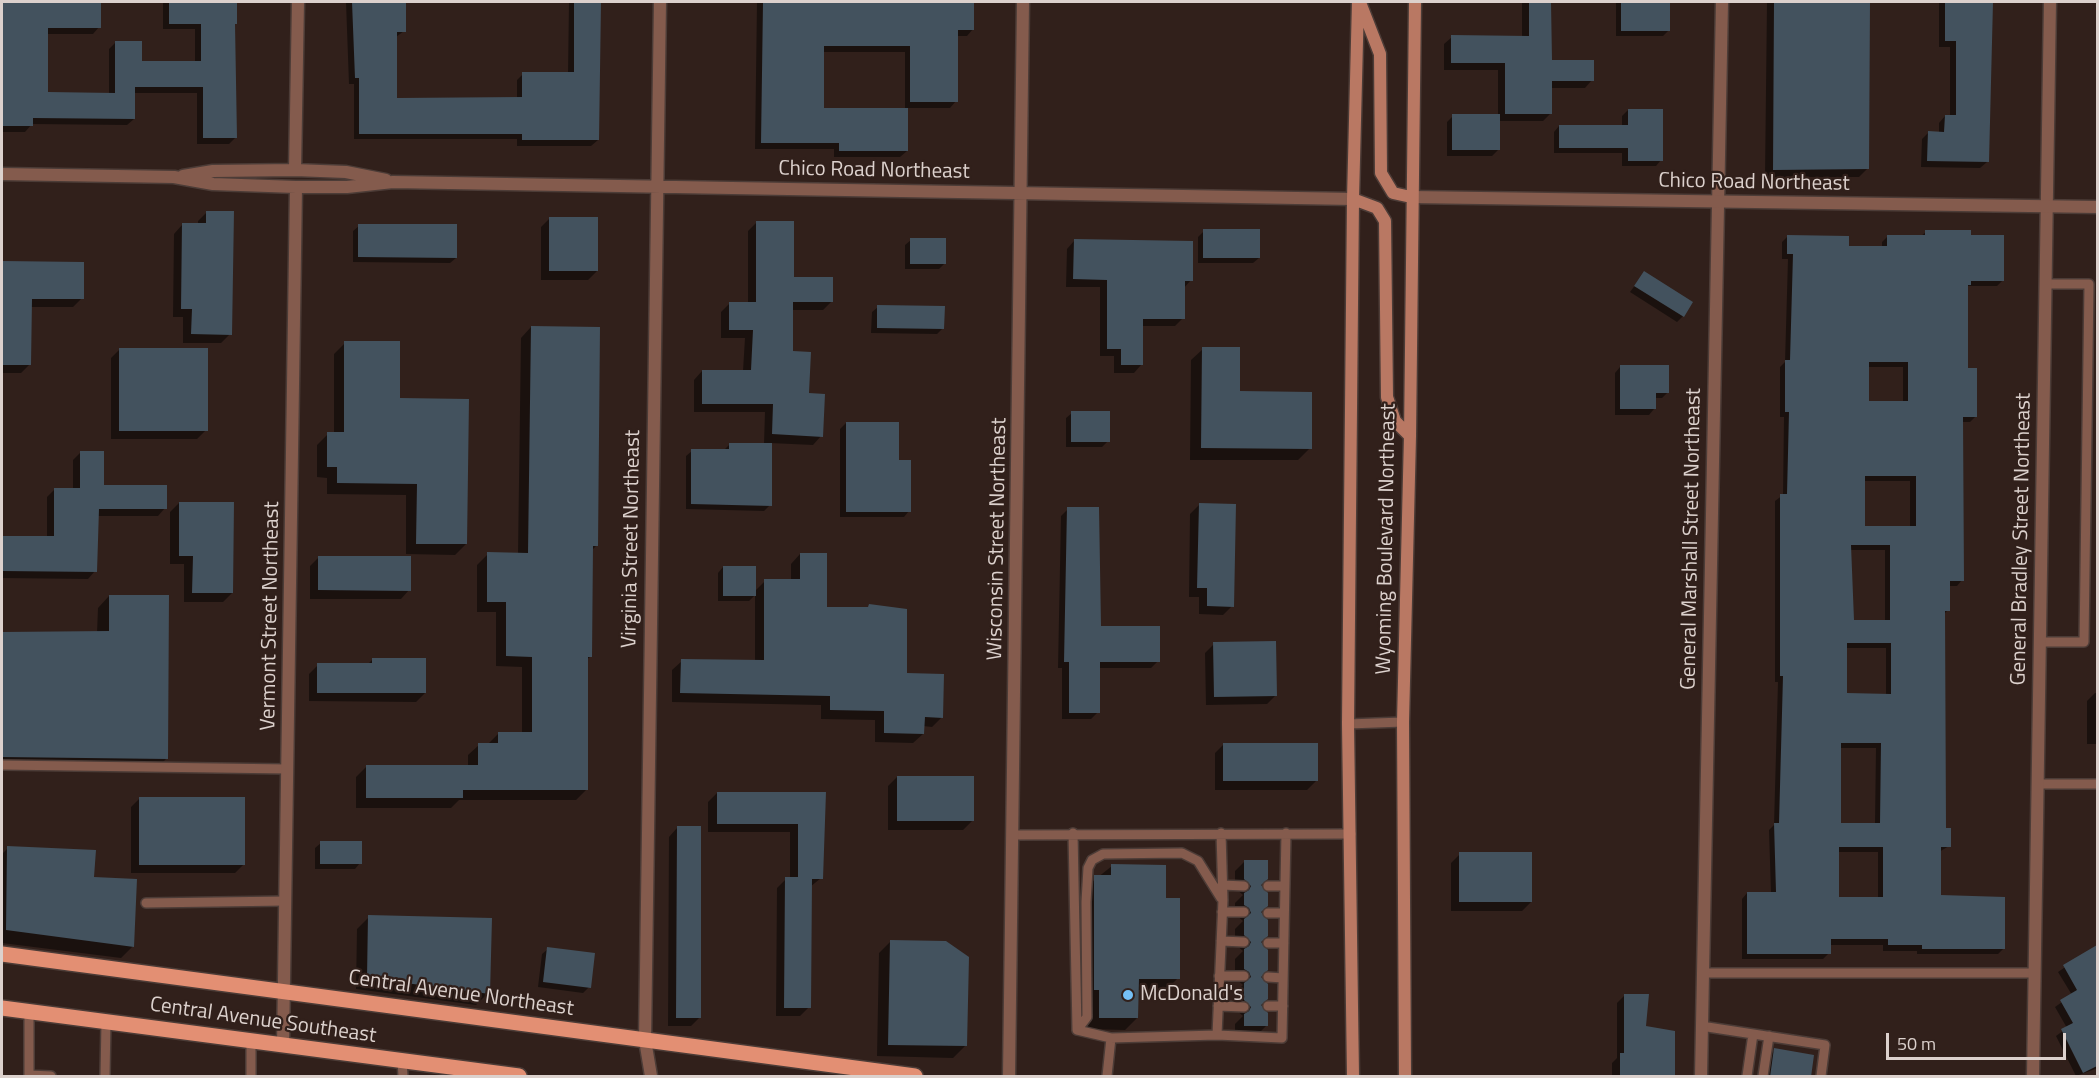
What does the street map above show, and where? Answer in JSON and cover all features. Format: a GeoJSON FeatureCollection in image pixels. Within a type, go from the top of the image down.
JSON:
{"type":"FeatureCollection","features":[{"type":"Feature","properties":{"kind":"main road"},"geometry":{"type":"LineString","coordinates":[[1359,2],[1380,54],[1381,173],[1393,192],[1411,197]]}},
{"type":"Feature","properties":{"kind":"main road","name":"Wyoming Boulevard Northeast"},"geometry":{"type":"LineString","coordinates":[[1353,1077],[1348,724],[1353,199],[1359,2]]}},
{"type":"Feature","properties":{"kind":"main road","name":"Wyoming Boulevard Northeast"},"geometry":{"type":"LineString","coordinates":[[1406,1077],[1403,722],[1410,436],[1414,2]]}},
{"type":"Feature","properties":{"kind":"main road"},"geometry":{"type":"LineString","coordinates":[[1353,199],[1369,203],[1384,217],[1387,235],[1387,398],[1395,421],[1410,436]]}},
{"type":"Feature","properties":{"kind":"main road","name":"Central Avenue Northeast"},"geometry":{"type":"LineString","coordinates":[[2,954],[915,1077]]}},
{"type":"Feature","properties":{"kind":"main road","name":"Central Avenue Southeast"},"geometry":{"type":"LineString","coordinates":[[2,1008],[519,1077]]}},
{"type":"Feature","properties":{"kind":"street"},"geometry":{"type":"LineString","coordinates":[[295,170],[298,2]]}},
{"type":"Feature","properties":{"kind":"street","name":"Virginia Street Northeast"},"geometry":{"type":"LineString","coordinates":[[651,1077],[645,1040],[660,2]]}},
{"type":"Feature","properties":{"kind":"street","name":"Wisconsin Street Northeast"},"geometry":{"type":"LineString","coordinates":[[1009,1077],[1023,2]]}},
{"type":"Feature","properties":{"kind":"street","name":"General Marshall Street Northeast"},"geometry":{"type":"LineString","coordinates":[[1701,1077],[1722,2]]}},
{"type":"Feature","properties":{"kind":"street","name":"General Bradley Street Northeast"},"geometry":{"type":"LineString","coordinates":[[2033,1077],[2050,2]]}},
{"type":"Feature","properties":{"kind":"street","name":"Chico Road Northeast"},"geometry":{"type":"LineString","coordinates":[[174,177],[213,171],[295,170],[346,172],[393,182]]}},
{"type":"Feature","properties":{"kind":"street","name":"Chico Road Northeast"},"geometry":{"type":"LineString","coordinates":[[2,174],[174,177],[213,184],[296,187],[347,187],[393,182],[657,185],[1022,195],[1353,199]]}},
{"type":"Feature","properties":{"kind":"street","name":"Vermont Street Northeast"},"geometry":{"type":"LineString","coordinates":[[283,1045],[296,187]]}},
{"type":"Feature","properties":{"kind":"street","name":"Chico Road Northeast"},"geometry":{"type":"LineString","coordinates":[[1411,197],[2097,207]]}},
{"type":"Feature","properties":{"kind":"lane"},"geometry":{"type":"LineString","coordinates":[[2040,642],[2084,642],[2093,282],[2046,284]]}},
{"type":"Feature","properties":{"kind":"lane"},"geometry":{"type":"LineString","coordinates":[[1348,724],[1403,722]]}},
{"type":"Feature","properties":{"kind":"lane"},"geometry":{"type":"LineString","coordinates":[[2,765],[288,769]]}},
{"type":"Feature","properties":{"kind":"lane"},"geometry":{"type":"LineString","coordinates":[[2038,784],[2097,784]]}},
{"type":"Feature","properties":{"kind":"lane"},"geometry":{"type":"LineString","coordinates":[[1073,833],[1077,1030]]}},
{"type":"Feature","properties":{"kind":"lane"},"geometry":{"type":"LineString","coordinates":[[1013,835],[1073,833],[1351,834]]}},
{"type":"Feature","properties":{"kind":"lane"},"geometry":{"type":"LineString","coordinates":[[1217,1035],[1223,900],[1221,833]]}},
{"type":"Feature","properties":{"kind":"lane"},"geometry":{"type":"LineString","coordinates":[[1077,1030],[1111,1038],[1217,1035],[1282,1038],[1286,833]]}},
{"type":"Feature","properties":{"kind":"lane"},"geometry":{"type":"LineString","coordinates":[[1077,1030],[1087,1017],[1086,902],[1088,868],[1092,860],[1103,854],[1123,852],[1182,853],[1198,861],[1223,900]]}},
{"type":"Feature","properties":{"kind":"lane"},"geometry":{"type":"LineString","coordinates":[[1222,885],[1244,886]]}},
{"type":"Feature","properties":{"kind":"lane"},"geometry":{"type":"LineString","coordinates":[[1268,886],[1285,886]]}},
{"type":"Feature","properties":{"kind":"lane"},"geometry":{"type":"LineString","coordinates":[[146,903],[286,902]]}},
{"type":"Feature","properties":{"kind":"lane"},"geometry":{"type":"LineString","coordinates":[[1222,912],[1244,912]]}},
{"type":"Feature","properties":{"kind":"lane"},"geometry":{"type":"LineString","coordinates":[[1268,913],[1284,913]]}},
{"type":"Feature","properties":{"kind":"lane"},"geometry":{"type":"LineString","coordinates":[[1221,941],[1244,942]]}},
{"type":"Feature","properties":{"kind":"lane"},"geometry":{"type":"LineString","coordinates":[[1268,943],[1284,943]]}},
{"type":"Feature","properties":{"kind":"lane"},"geometry":{"type":"LineString","coordinates":[[1702,973],[2035,973]]}},
{"type":"Feature","properties":{"kind":"lane"},"geometry":{"type":"LineString","coordinates":[[1220,975],[1244,976]]}},
{"type":"Feature","properties":{"kind":"lane"},"geometry":{"type":"LineString","coordinates":[[1268,977],[1283,978]]}},
{"type":"Feature","properties":{"kind":"lane"},"geometry":{"type":"LineString","coordinates":[[1218,1006],[1244,1007]]}},
{"type":"Feature","properties":{"kind":"lane"},"geometry":{"type":"LineString","coordinates":[[1268,1006],[1283,1006]]}},
{"type":"Feature","properties":{"kind":"lane"},"geometry":{"type":"LineString","coordinates":[[29,1011],[29,1076],[51,1077]]}},
{"type":"Feature","properties":{"kind":"lane"},"geometry":{"type":"LineString","coordinates":[[105,1022],[105,1077]]}},
{"type":"Feature","properties":{"kind":"lane"},"geometry":{"type":"LineString","coordinates":[[1701,1026],[1825,1045],[1821,1077]]}},
{"type":"Feature","properties":{"kind":"lane"},"geometry":{"type":"LineString","coordinates":[[1747,1077],[1753,1034]]}},
{"type":"Feature","properties":{"kind":"lane"},"geometry":{"type":"LineString","coordinates":[[1763,1077],[1769,1036]]}},
{"type":"Feature","properties":{"kind":"lane"},"geometry":{"type":"LineString","coordinates":[[1107,1077],[1111,1038]]}},
{"type":"Feature","properties":{"kind":"lane"},"geometry":{"type":"LineString","coordinates":[[251,1041],[251,1077]]}},
{"type":"Feature","properties":{"kind":"lane"},"geometry":{"type":"LineString","coordinates":[[402,1061],[403,1077]]}},
{"type":"Feature","properties":{"kind":"building"},"geometry":{"type":"Polygon","coordinates":[[[2,2],[101,2],[101,28],[48,28],[48,92],[115,93],[115,41],[142,41],[142,61],[201,61],[201,24],[169,24],[169,2],[237,2],[237,24],[235,24],[237,138],[203,138],[203,87],[135,87],[135,119],[33,118],[33,126],[2,126],[2,2]]]}},
{"type":"Feature","properties":{"kind":"building"},"geometry":{"type":"Polygon","coordinates":[[[352,2],[406,2],[406,32],[397,32],[397,98],[522,97],[522,72],[574,72],[574,2],[601,2],[599,140],[522,140],[522,134],[359,134],[359,78],[355,78],[352,2]]]}},
{"type":"Feature","properties":{"kind":"building"},"geometry":{"type":"Polygon","coordinates":[[[763,2],[974,2],[974,30],[958,30],[958,102],[910,102],[910,46],[824,46],[824,108],[908,108],[908,151],[839,151],[839,143],[761,143],[763,2]]]}},
{"type":"Feature","properties":{"kind":"building"},"geometry":{"type":"Polygon","coordinates":[[[1529,2],[1551,2],[1552,60],[1594,60],[1594,81],[1552,81],[1552,114],[1505,114],[1505,63],[1451,63],[1451,35],[1529,36],[1529,2]]]}},
{"type":"Feature","properties":{"kind":"building"},"geometry":{"type":"Polygon","coordinates":[[[1621,2],[1670,2],[1670,31],[1621,31],[1621,2]]]}},
{"type":"Feature","properties":{"kind":"building"},"geometry":{"type":"Polygon","coordinates":[[[1774,2],[1870,2],[1869,169],[1773,170],[1774,2]]]}},
{"type":"Feature","properties":{"kind":"building"},"geometry":{"type":"Polygon","coordinates":[[[1945,2],[1993,2],[1989,162],[1927,161],[1928,131],[1944,132],[1945,115],[1956,115],[1956,41],[1945,41],[1945,2]]]}},
{"type":"Feature","properties":{"kind":"building"},"geometry":{"type":"Polygon","coordinates":[[[1628,109],[1663,109],[1663,161],[1628,161],[1628,148],[1559,148],[1559,125],[1628,125],[1628,109]]]}},
{"type":"Feature","properties":{"kind":"building"},"geometry":{"type":"Polygon","coordinates":[[[1452,114],[1500,114],[1500,150],[1452,150],[1452,114]]]}},
{"type":"Feature","properties":{"kind":"building"},"geometry":{"type":"Polygon","coordinates":[[[206,211],[234,211],[232,335],[191,334],[192,309],[181,309],[182,223],[206,223],[206,211]]]}},
{"type":"Feature","properties":{"kind":"building"},"geometry":{"type":"Polygon","coordinates":[[[549,217],[598,217],[598,271],[549,271],[549,217]]]}},
{"type":"Feature","properties":{"kind":"building"},"geometry":{"type":"Polygon","coordinates":[[[756,221],[794,221],[794,277],[833,277],[833,302],[793,302],[793,351],[811,352],[809,393],[825,394],[823,437],[772,434],[773,404],[702,404],[702,370],[751,370],[753,330],[729,330],[729,302],[756,302],[756,221]]]}},
{"type":"Feature","properties":{"kind":"building"},"geometry":{"type":"Polygon","coordinates":[[[358,224],[457,224],[457,258],[358,257],[358,224]]]}},
{"type":"Feature","properties":{"kind":"building"},"geometry":{"type":"Polygon","coordinates":[[[1203,229],[1260,229],[1260,258],[1203,258],[1203,229]]]}},
{"type":"Feature","properties":{"kind":"building"},"geometry":{"type":"Polygon","coordinates":[[[1925,230],[1971,230],[1971,235],[2004,235],[2004,281],[1971,281],[1971,285],[1968,285],[1968,368],[1977,368],[1977,417],[1963,417],[1964,581],[1950,581],[1950,611],[1945,611],[1946,828],[1951,828],[1951,847],[1941,847],[1941,895],[2005,897],[2005,949],[1922,949],[1922,945],[1888,945],[1888,939],[1831,939],[1831,954],[1747,954],[1747,892],[1776,892],[1774,823],[1779,823],[1783,676],[1780,676],[1780,494],[1787,494],[1789,412],[1785,412],[1785,360],[1790,360],[1793,254],[1787,254],[1787,235],[1849,236],[1849,246],[1887,246],[1887,235],[1925,235],[1925,230]],[[1869,362],[1869,401],[1908,401],[1908,362],[1869,362]],[[1865,476],[1865,526],[1916,526],[1916,476],[1865,476]],[[1851,545],[1854,620],[1890,620],[1890,545],[1851,545]],[[1847,643],[1847,693],[1891,694],[1891,643],[1847,643]],[[1841,743],[1841,823],[1880,823],[1881,743],[1841,743]],[[1839,847],[1839,897],[1883,897],[1883,847],[1839,847]]]}},
{"type":"Feature","properties":{"kind":"building"},"geometry":{"type":"Polygon","coordinates":[[[910,238],[946,238],[946,264],[910,264],[910,238]]]}},
{"type":"Feature","properties":{"kind":"building"},"geometry":{"type":"Polygon","coordinates":[[[1074,239],[1193,241],[1193,281],[1185,281],[1185,319],[1143,319],[1143,365],[1121,365],[1121,349],[1107,349],[1107,280],[1073,279],[1074,239]]]}},
{"type":"Feature","properties":{"kind":"building"},"geometry":{"type":"Polygon","coordinates":[[[2,261],[84,262],[84,299],[32,299],[31,365],[2,365],[2,261]]]}},
{"type":"Feature","properties":{"kind":"building"},"geometry":{"type":"Polygon","coordinates":[[[1644,271],[1693,302],[1684,317],[1634,286],[1644,271]]]}},
{"type":"Feature","properties":{"kind":"building"},"geometry":{"type":"Polygon","coordinates":[[[877,305],[945,306],[944,329],[877,328],[877,305]]]}},
{"type":"Feature","properties":{"kind":"building"},"geometry":{"type":"Polygon","coordinates":[[[531,326],[600,327],[598,546],[593,546],[592,657],[588,657],[588,790],[463,790],[463,798],[366,798],[366,765],[478,765],[478,743],[498,743],[498,732],[532,732],[532,657],[506,656],[506,602],[487,602],[487,552],[528,553],[531,326]]]}},
{"type":"Feature","properties":{"kind":"building"},"geometry":{"type":"Polygon","coordinates":[[[344,341],[400,341],[400,398],[469,399],[467,544],[416,544],[417,484],[337,483],[337,467],[327,467],[327,432],[344,432],[344,341]]]}},
{"type":"Feature","properties":{"kind":"building"},"geometry":{"type":"Polygon","coordinates":[[[1202,347],[1240,347],[1240,391],[1312,392],[1312,449],[1201,448],[1202,347]]]}},
{"type":"Feature","properties":{"kind":"building"},"geometry":{"type":"Polygon","coordinates":[[[119,348],[208,348],[208,431],[119,431],[119,348]]]}},
{"type":"Feature","properties":{"kind":"building"},"geometry":{"type":"Polygon","coordinates":[[[1620,365],[1669,365],[1669,393],[1656,393],[1656,409],[1620,409],[1620,365]]]}},
{"type":"Feature","properties":{"kind":"building"},"geometry":{"type":"Polygon","coordinates":[[[1071,411],[1110,411],[1110,442],[1071,442],[1071,411]]]}},
{"type":"Feature","properties":{"kind":"building"},"geometry":{"type":"Polygon","coordinates":[[[846,422],[899,422],[899,460],[911,460],[911,512],[846,512],[846,422]]]}},
{"type":"Feature","properties":{"kind":"building"},"geometry":{"type":"Polygon","coordinates":[[[729,443],[772,443],[772,506],[691,504],[691,449],[729,449],[729,443]]]}},
{"type":"Feature","properties":{"kind":"building"},"geometry":{"type":"Polygon","coordinates":[[[80,451],[104,451],[104,485],[167,485],[167,509],[99,509],[97,572],[2,571],[2,536],[54,536],[54,488],[80,488],[80,451]]]}},
{"type":"Feature","properties":{"kind":"building"},"geometry":{"type":"Polygon","coordinates":[[[179,502],[234,502],[233,593],[192,593],[193,556],[179,556],[179,502]]]}},
{"type":"Feature","properties":{"kind":"building"},"geometry":{"type":"Polygon","coordinates":[[[1199,503],[1236,504],[1234,607],[1207,606],[1207,588],[1197,588],[1199,503]]]}},
{"type":"Feature","properties":{"kind":"building"},"geometry":{"type":"Polygon","coordinates":[[[1067,507],[1099,507],[1101,626],[1160,626],[1160,662],[1100,662],[1100,713],[1069,713],[1069,662],[1064,662],[1067,507]]]}},
{"type":"Feature","properties":{"kind":"building"},"geometry":{"type":"Polygon","coordinates":[[[800,553],[827,553],[827,607],[868,607],[869,604],[907,609],[907,673],[944,674],[943,718],[925,717],[924,734],[884,733],[884,711],[830,710],[830,696],[680,693],[681,659],[764,660],[764,579],[800,579],[800,553]]]}},
{"type":"Feature","properties":{"kind":"building"},"geometry":{"type":"Polygon","coordinates":[[[318,556],[411,556],[411,591],[318,590],[318,556]]]}},
{"type":"Feature","properties":{"kind":"building"},"geometry":{"type":"Polygon","coordinates":[[[723,566],[756,566],[756,596],[723,596],[723,566]]]}},
{"type":"Feature","properties":{"kind":"building"},"geometry":{"type":"Polygon","coordinates":[[[109,595],[169,595],[168,759],[2,757],[2,632],[109,631],[109,595]]]}},
{"type":"Feature","properties":{"kind":"building"},"geometry":{"type":"Polygon","coordinates":[[[1276,641],[1277,696],[1214,697],[1213,642],[1276,641]]]}},
{"type":"Feature","properties":{"kind":"building"},"geometry":{"type":"Polygon","coordinates":[[[372,658],[426,658],[426,693],[317,693],[317,663],[372,663],[372,658]]]}},
{"type":"Feature","properties":{"kind":"building"},"geometry":{"type":"Polygon","coordinates":[[[1223,743],[1318,743],[1318,781],[1223,781],[1223,743]]]}},
{"type":"Feature","properties":{"kind":"building"},"geometry":{"type":"Polygon","coordinates":[[[897,776],[974,776],[974,821],[897,821],[897,776]]]}},
{"type":"Feature","properties":{"kind":"building"},"geometry":{"type":"Polygon","coordinates":[[[717,792],[826,792],[823,879],[812,879],[811,1008],[784,1008],[785,877],[798,877],[798,824],[717,824],[717,792]]]}},
{"type":"Feature","properties":{"kind":"building"},"geometry":{"type":"Polygon","coordinates":[[[139,797],[245,797],[245,865],[139,865],[139,797]]]}},
{"type":"Feature","properties":{"kind":"building"},"geometry":{"type":"Polygon","coordinates":[[[677,826],[701,826],[701,1018],[676,1018],[677,826]]]}},
{"type":"Feature","properties":{"kind":"building"},"geometry":{"type":"Polygon","coordinates":[[[320,841],[362,841],[362,864],[320,864],[320,841]]]}},
{"type":"Feature","properties":{"kind":"building"},"geometry":{"type":"Polygon","coordinates":[[[7,846],[96,850],[94,877],[137,879],[134,947],[6,930],[7,846]]]}},
{"type":"Feature","properties":{"kind":"building"},"geometry":{"type":"Polygon","coordinates":[[[1459,852],[1532,852],[1532,902],[1459,902],[1459,852]]]}},
{"type":"Feature","properties":{"kind":"building"},"geometry":{"type":"Polygon","coordinates":[[[1244,860],[1268,860],[1268,879],[1261,885],[1268,893],[1268,906],[1261,912],[1268,920],[1268,936],[1261,942],[1268,950],[1268,970],[1261,977],[1268,984],[1268,999],[1261,1005],[1268,1013],[1268,1026],[1244,1026],[1244,1014],[1251,1007],[1244,1000],[1244,983],[1251,977],[1244,969],[1244,949],[1251,942],[1244,935],[1244,919],[1251,913],[1244,905],[1244,893],[1251,886],[1244,879],[1244,860]]]}},
{"type":"Feature","properties":{"kind":"building"},"geometry":{"type":"Polygon","coordinates":[[[1111,864],[1166,865],[1166,898],[1180,898],[1180,979],[1139,979],[1138,1018],[1099,1018],[1099,990],[1094,990],[1094,875],[1111,875],[1111,864]]]}},
{"type":"Feature","properties":{"kind":"building"},"geometry":{"type":"Polygon","coordinates":[[[368,915],[492,918],[490,994],[367,978],[368,915]]]}},
{"type":"Feature","properties":{"kind":"building"},"geometry":{"type":"Polygon","coordinates":[[[890,940],[946,941],[969,957],[967,1046],[888,1045],[890,940]]]}},
{"type":"Feature","properties":{"kind":"building"},"geometry":{"type":"Polygon","coordinates":[[[2097,945],[2097,1066],[2083,1073],[2061,1029],[2073,1023],[2060,1000],[2077,990],[2063,965],[2097,945]]]}},
{"type":"Feature","properties":{"kind":"building"},"geometry":{"type":"Polygon","coordinates":[[[547,947],[595,953],[591,988],[543,982],[547,947]]]}},
{"type":"Feature","properties":{"kind":"building"},"geometry":{"type":"Polygon","coordinates":[[[1624,994],[1649,994],[1646,1026],[1675,1031],[1675,1077],[1620,1077],[1620,1053],[1624,1053],[1624,994]]]}},
{"type":"Feature","properties":{"kind":"building"},"geometry":{"type":"Polygon","coordinates":[[[1774,1048],[1814,1055],[1811,1077],[1770,1077],[1774,1048]]]}},
{"type":"Feature","properties":{"kind":"place","name":"McDonald's"},"geometry":{"type":"Point","coordinates":[1128,995]}}]}
